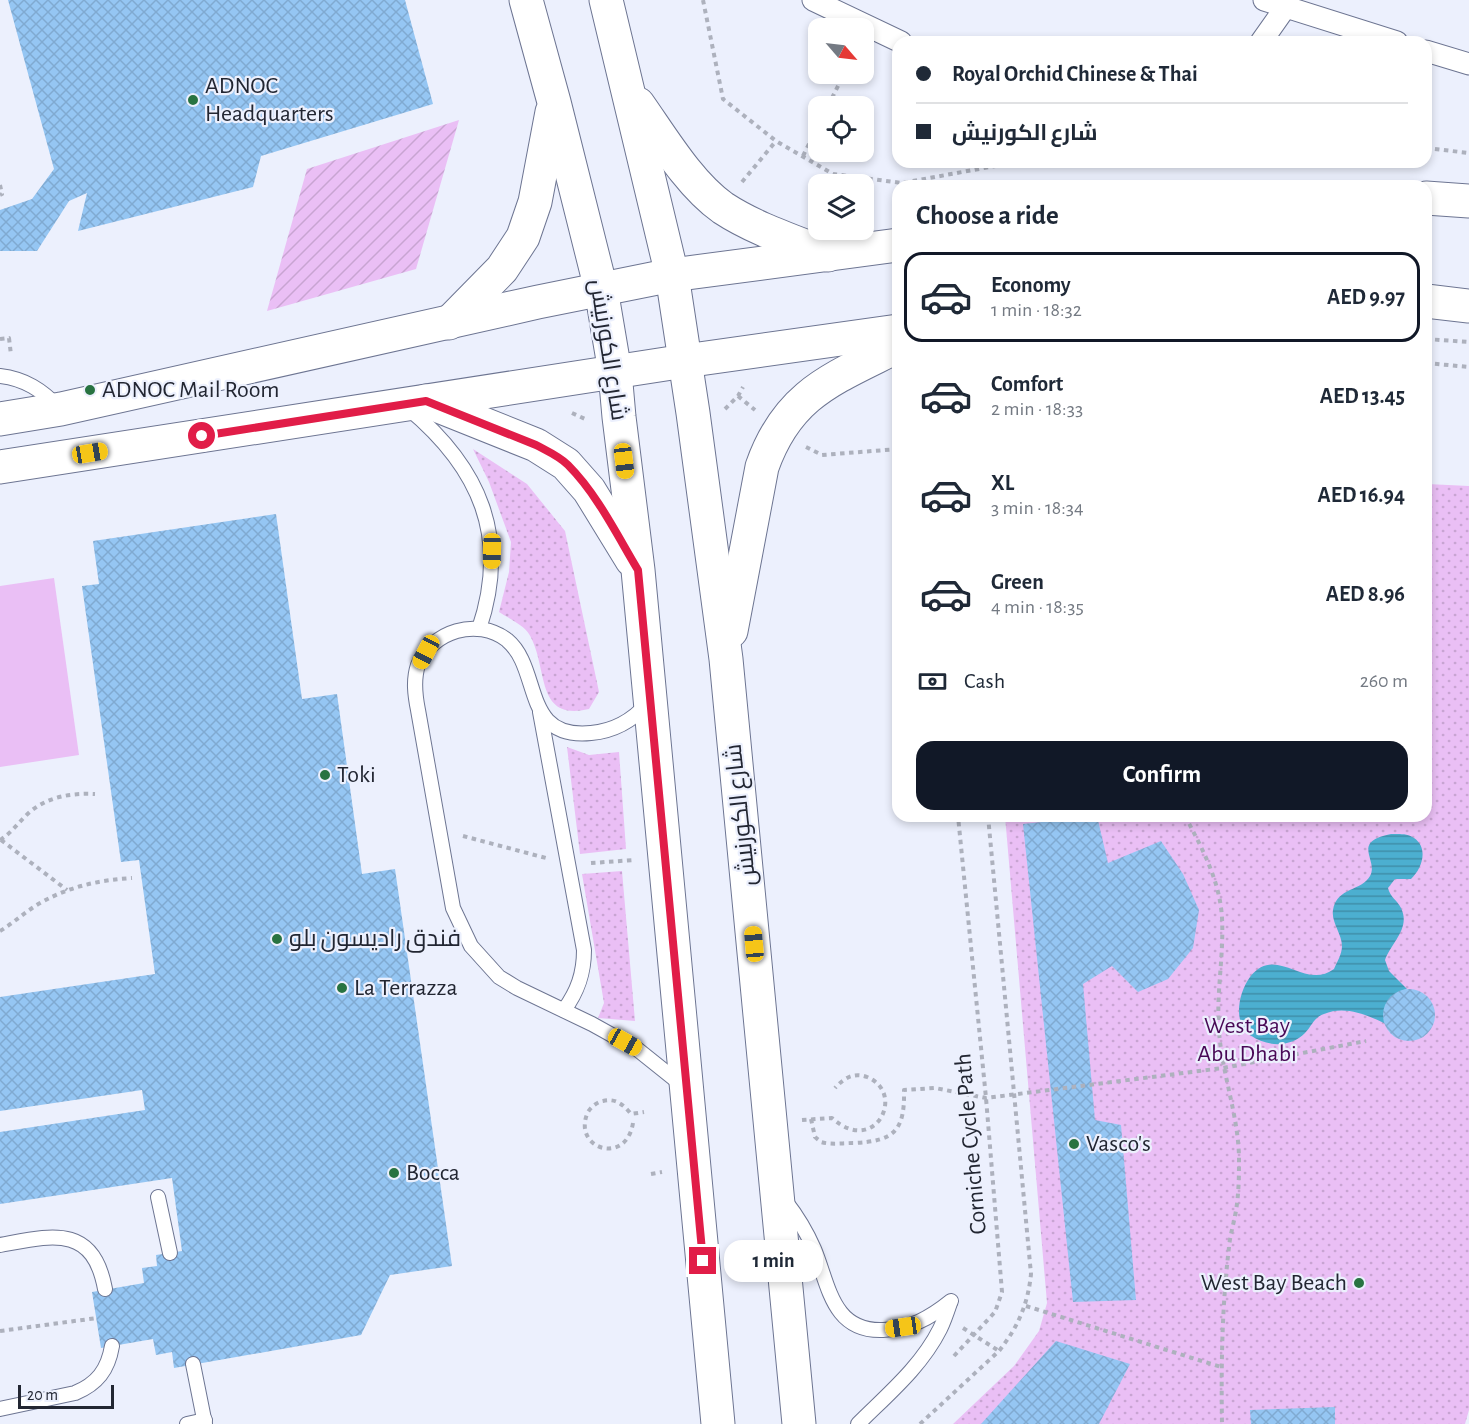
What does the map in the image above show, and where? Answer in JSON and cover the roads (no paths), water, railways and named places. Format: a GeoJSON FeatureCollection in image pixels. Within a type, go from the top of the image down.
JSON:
{"type":"FeatureCollection","features":[{"type":"Feature","properties":{"kind":"main road","name":"شارع الكورنيش"},"geometry":{"type":"LineString","coordinates":[[526,0],[601,290],[615,372],[638,570],[718,1424]]}},
{"type":"Feature","properties":{"kind":"main road","name":"شارع الكورنيش"},"geometry":{"type":"LineString","coordinates":[[606,0],[672,275],[726,659],[799,1424]]}},
{"type":"Feature","properties":{"kind":"main road"},"geometry":{"type":"LineString","coordinates":[[630,93],[692,178],[722,207],[771,233],[828,255]]}},
{"type":"Feature","properties":{"kind":"main road"},"geometry":{"type":"LineString","coordinates":[[449,323],[502,269],[523,237],[536,202],[554,102]]}},
{"type":"Feature","properties":{"kind":"main road"},"geometry":{"type":"LineString","coordinates":[[1432,198],[1469,201]]}},
{"type":"Feature","properties":{"kind":"main road"},"geometry":{"type":"LineString","coordinates":[[0,418],[61,410],[672,275],[892,246]]}},
{"type":"Feature","properties":{"kind":"main road"},"geometry":{"type":"LineString","coordinates":[[1432,302],[1469,306]]}},
{"type":"Feature","properties":{"kind":"main road"},"geometry":{"type":"LineString","coordinates":[[0,467],[685,361],[892,332]]}},
{"type":"Feature","properties":{"kind":"main road"},"geometry":{"type":"LineString","coordinates":[[726,659],[762,467],[779,428],[810,393],[830,380],[892,349]]}},
{"type":"Feature","properties":{"kind":"main road"},"geometry":{"type":"LineString","coordinates":[[415,403],[536,445],[566,464],[589,490],[638,570]]}},
{"type":"Feature","properties":{"kind":"street"},"geometry":{"type":"LineString","coordinates":[[813,0],[892,38]]}},
{"type":"Feature","properties":{"kind":"street"},"geometry":{"type":"LineString","coordinates":[[1264,0],[1377,36]]}},
{"type":"Feature","properties":{"kind":"street"},"geometry":{"type":"LineString","coordinates":[[1265,36],[1285,8]]}},
{"type":"Feature","properties":{"kind":"street"},"geometry":{"type":"LineString","coordinates":[[1432,53],[1469,64]]}},
{"type":"Feature","properties":{"kind":"lane"},"geometry":{"type":"LineString","coordinates":[[0,376],[30,384],[45,394],[61,410]]}},
{"type":"Feature","properties":{"kind":"lane"},"geometry":{"type":"LineString","coordinates":[[415,403],[428,424],[449,447],[467,473],[481,500],[492,551],[492,578],[488,604],[479,629]]}},
{"type":"Feature","properties":{"kind":"lane"},"geometry":{"type":"LineString","coordinates":[[650,700],[638,714],[607,731],[589,734],[571,733],[548,721],[540,711],[533,698],[525,665],[518,652],[494,633],[479,629],[464,629],[449,633],[436,641],[418,665],[415,680],[418,710],[453,908],[471,946],[499,977],[637,1049],[687,1089]]}},
{"type":"Feature","properties":{"kind":"lane"},"geometry":{"type":"LineString","coordinates":[[540,711],[584,950],[582,976],[575,994],[564,1010]]}},
{"type":"Feature","properties":{"kind":"lane"},"geometry":{"type":"LineString","coordinates":[[778,1192],[814,1247],[832,1300],[837,1309],[846,1317],[865,1328],[876,1330],[903,1327],[929,1318],[951,1302],[940,1329],[925,1353],[906,1376],[858,1424]]}},
{"type":"Feature","properties":{"kind":"lane"},"geometry":{"type":"LineString","coordinates":[[158,1197],[170,1253]]}},
{"type":"Feature","properties":{"kind":"lane"},"geometry":{"type":"LineString","coordinates":[[0,1245],[46,1237],[60,1236],[72,1239],[82,1245],[93,1257],[103,1277],[105,1289]]}},
{"type":"Feature","properties":{"kind":"lane"},"geometry":{"type":"LineString","coordinates":[[0,1408],[85,1389],[94,1383],[107,1367],[112,1346]]}},
{"type":"Feature","properties":{"kind":"lane"},"geometry":{"type":"LineString","coordinates":[[187,1424],[205,1422],[193,1364]]}},
{"type":"Feature","properties":{"kind":"water"},"geometry":{"type":"Polygon","coordinates":[[[1391,834],[1412,836],[1419,842],[1423,853],[1421,864],[1411,879],[1395,879],[1388,888],[1401,908],[1404,922],[1385,960],[1389,971],[1407,989],[1396,994],[1388,1002],[1384,1012],[1386,1024],[1348,1011],[1332,1011],[1315,1019],[1305,1033],[1292,1041],[1271,1044],[1250,1035],[1242,1025],[1239,1011],[1242,993],[1250,977],[1260,968],[1270,964],[1312,975],[1323,974],[1334,969],[1342,946],[1333,914],[1335,903],[1344,893],[1366,881],[1372,870],[1369,847],[1379,837],[1391,834]]]}},
{"type":"Feature","properties":{"kind":"place","name":"ADNOC Headquarters"},"geometry":{"type":"Point","coordinates":[193,100]}},
{"type":"Feature","properties":{"kind":"place","name":"ADNOC Mail Room"},"geometry":{"type":"Point","coordinates":[90,390]}},
{"type":"Feature","properties":{"kind":"place","name":"Toki"},"geometry":{"type":"Point","coordinates":[325,775]}},
{"type":"Feature","properties":{"kind":"place","name":"فندق راديسون بلو"},"geometry":{"type":"Point","coordinates":[277,939]}},
{"type":"Feature","properties":{"kind":"place","name":"La Terrazza"},"geometry":{"type":"Point","coordinates":[342,988]}},
{"type":"Feature","properties":{"kind":"place","name":"Vasco's"},"geometry":{"type":"Point","coordinates":[1074,1144]}},
{"type":"Feature","properties":{"kind":"place","name":"Bocca"},"geometry":{"type":"Point","coordinates":[394,1173]}},
{"type":"Feature","properties":{"kind":"place","name":"West Bay Beach"},"geometry":{"type":"Point","coordinates":[1359,1283]}},
{"type":"Feature","properties":{"kind":"park label","name":"West Bay Abu Dhabi"},"geometry":{"type":"Point","coordinates":[1247,1040]}}]}
